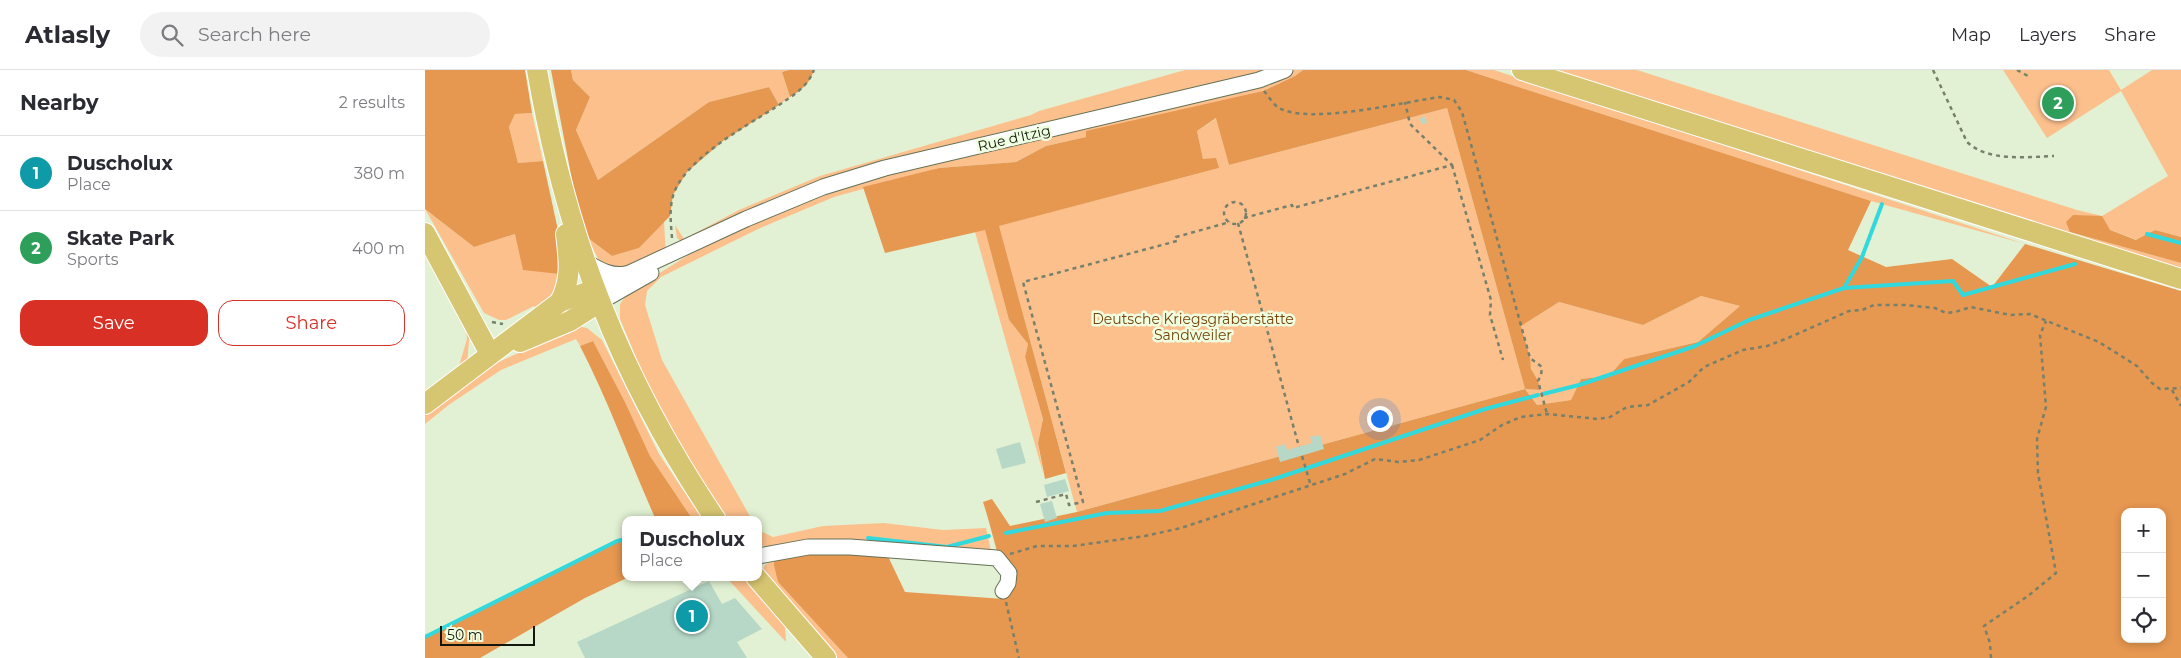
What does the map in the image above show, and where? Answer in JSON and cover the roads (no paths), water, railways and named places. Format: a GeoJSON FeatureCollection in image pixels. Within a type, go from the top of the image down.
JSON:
{"type":"FeatureCollection","features":[{"type":"Feature","properties":{"kind":"main road"},"geometry":{"type":"LineString","coordinates":[[537,70],[559,180],[570,269],[566,290],[560,302]]}},
{"type":"Feature","properties":{"kind":"main road"},"geometry":{"type":"LineString","coordinates":[[1522,70],[2181,279]]}},
{"type":"Feature","properties":{"kind":"main road"},"geometry":{"type":"LineString","coordinates":[[559,180],[584,260],[611,329],[642,396],[679,464],[713,516]]}},
{"type":"Feature","properties":{"kind":"main road"},"geometry":{"type":"LineString","coordinates":[[425,233],[490,354]]}},
{"type":"Feature","properties":{"kind":"main road"},"geometry":{"type":"LineString","coordinates":[[425,404],[560,302],[597,295]]}},
{"type":"Feature","properties":{"kind":"main road"},"geometry":{"type":"LineString","coordinates":[[570,321],[597,295]]}},
{"type":"Feature","properties":{"kind":"main road"},"geometry":{"type":"LineString","coordinates":[[490,354],[570,321],[584,320],[611,329]]}},
{"type":"Feature","properties":{"kind":"main road"},"geometry":{"type":"LineString","coordinates":[[760,581],[818,655]]}},
{"type":"Feature","properties":{"kind":"street","name":"Rue d'Itzig"},"geometry":{"type":"LineString","coordinates":[[597,295],[632,272],[746,219],[823,187],[885,168],[1259,80],[1285,70]]}},
{"type":"Feature","properties":{"kind":"street","name":"Rue d'Itzig"},"geometry":{"type":"LineString","coordinates":[[597,295],[746,219]]}},
{"type":"Feature","properties":{"kind":"street"},"geometry":{"type":"LineString","coordinates":[[584,260],[607,273],[619,275],[632,272]]}},
{"type":"Feature","properties":{"kind":"street"},"geometry":{"type":"LineString","coordinates":[[762,555],[808,547],[850,547],[997,558],[1009,573],[1008,583],[1003,591]]}},
{"type":"Feature","properties":{"kind":"waterway"},"geometry":{"type":"LineString","coordinates":[[1543,394],[1579,385],[1695,346],[1749,320],[1844,288],[1862,257],[1882,204]]}},
{"type":"Feature","properties":{"kind":"waterway"},"geometry":{"type":"LineString","coordinates":[[2147,234],[2181,243]]}},
{"type":"Feature","properties":{"kind":"waterway"},"geometry":{"type":"LineString","coordinates":[[1844,288],[1953,281],[1963,295],[2075,264]]}},
{"type":"Feature","properties":{"kind":"waterway"},"geometry":{"type":"LineString","coordinates":[[1006,533],[1107,513],[1160,511],[1271,480],[1485,409],[1538,395]]}},
{"type":"Feature","properties":{"kind":"waterway"},"geometry":{"type":"LineString","coordinates":[[868,538],[947,547],[989,536]]}},
{"type":"Feature","properties":{"kind":"waterway"},"geometry":{"type":"LineString","coordinates":[[425,637],[622,540]]}},
{"type":"Feature","properties":{"kind":"place","name":"Skate Park"},"geometry":{"type":"Point","coordinates":[2058,103]}},
{"type":"Feature","properties":{"kind":"place","name":"Duscholux"},"geometry":{"type":"Point","coordinates":[692,616]}},
{"type":"Feature","properties":{"kind":"park label","name":"Deutsche Kriegsgräberstätte Sandweiler"},"geometry":{"type":"Point","coordinates":[1193,328]}}]}
